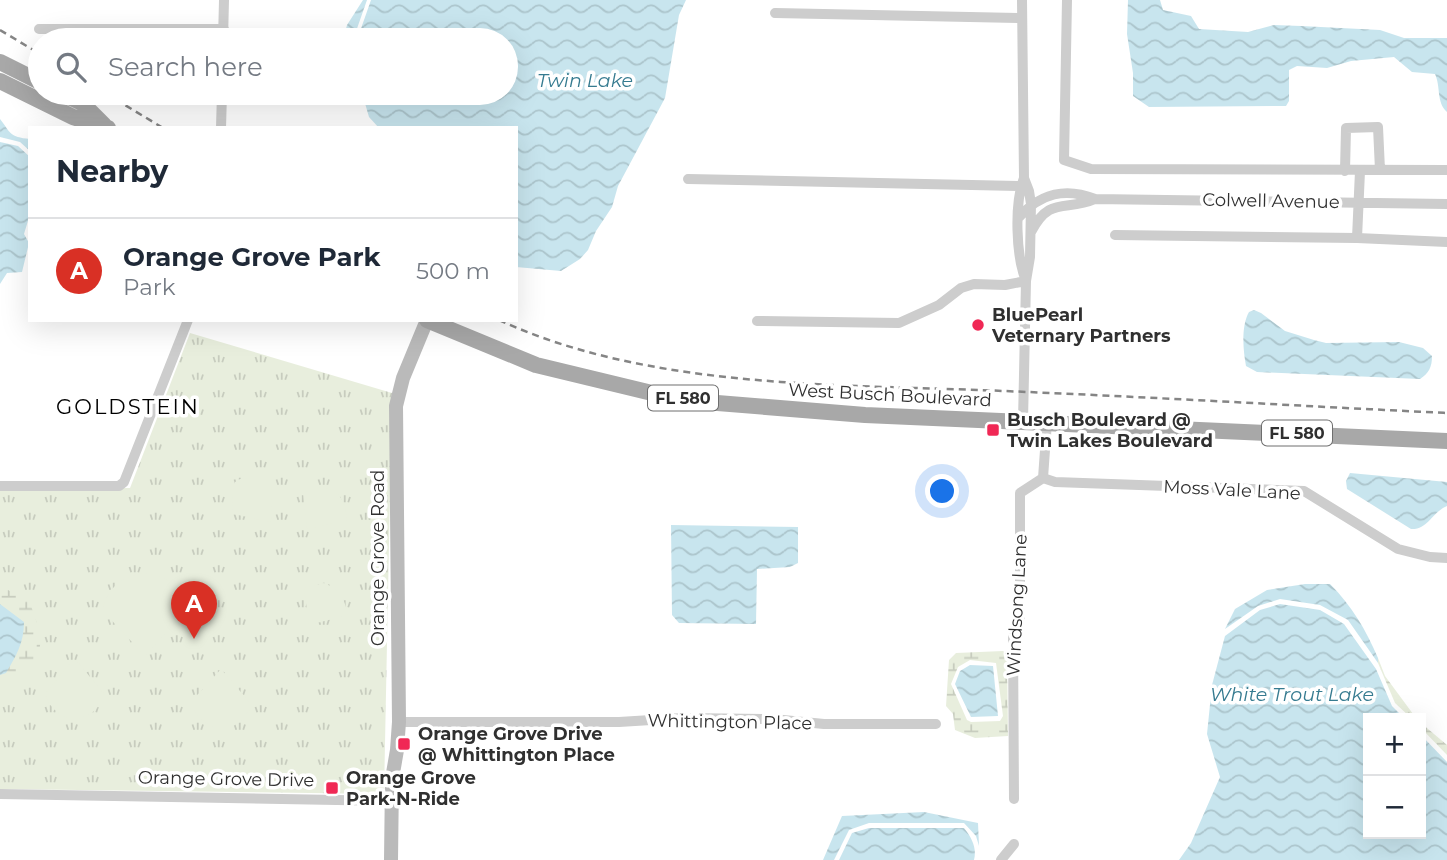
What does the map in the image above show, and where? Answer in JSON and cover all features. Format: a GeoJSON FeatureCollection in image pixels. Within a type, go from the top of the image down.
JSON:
{"type":"FeatureCollection","features":[{"type":"Feature","properties":{"kind":"main road"},"geometry":{"type":"LineString","coordinates":[[0,62],[28,76]]}},
{"type":"Feature","properties":{"kind":"main road"},"geometry":{"type":"LineString","coordinates":[[0,81],[28,95]]}},
{"type":"Feature","properties":{"kind":"main road"},"geometry":{"type":"LineString","coordinates":[[49,105],[74,117],[104,126]]}},
{"type":"Feature","properties":{"kind":"main road"},"geometry":{"type":"LineString","coordinates":[[84,105],[106,126]]}},
{"type":"Feature","properties":{"kind":"main road","name":"West Busch Boulevard"},"geometry":{"type":"LineString","coordinates":[[432,322],[536,365],[652,393],[705,402],[865,415],[1447,441]]}},
{"type":"Feature","properties":{"kind":"street"},"geometry":{"type":"LineString","coordinates":[[224,0],[224,28]]}},
{"type":"Feature","properties":{"kind":"street"},"geometry":{"type":"LineString","coordinates":[[1022,0],[1022,182],[1019,258],[1026,281]]}},
{"type":"Feature","properties":{"kind":"street"},"geometry":{"type":"LineString","coordinates":[[1067,0],[1064,160],[1091,169],[1447,170]]}},
{"type":"Feature","properties":{"kind":"street"},"geometry":{"type":"LineString","coordinates":[[775,13],[1022,18]]}},
{"type":"Feature","properties":{"kind":"street"},"geometry":{"type":"LineString","coordinates":[[221,126],[222,105]]}},
{"type":"Feature","properties":{"kind":"street"},"geometry":{"type":"LineString","coordinates":[[1345,171],[1346,128],[1378,127],[1380,170]]}},
{"type":"Feature","properties":{"kind":"street"},"geometry":{"type":"LineString","coordinates":[[1357,238],[1360,171]]}},
{"type":"Feature","properties":{"kind":"street"},"geometry":{"type":"LineString","coordinates":[[688,179],[1022,182]]}},
{"type":"Feature","properties":{"kind":"street"},"geometry":{"type":"LineString","coordinates":[[1022,182],[1029,191],[1031,204],[1030,257],[1026,281],[1023,421]]}},
{"type":"Feature","properties":{"kind":"street","name":"Colwell Avenue"},"geometry":{"type":"LineString","coordinates":[[1031,204],[1040,198],[1082,194],[1095,199],[1447,204]]}},
{"type":"Feature","properties":{"kind":"street","name":"Colwell Avenue"},"geometry":{"type":"LineString","coordinates":[[1030,233],[1038,220],[1049,210],[1095,199]]}},
{"type":"Feature","properties":{"kind":"street"},"geometry":{"type":"LineString","coordinates":[[1019,217],[1031,204]]}},
{"type":"Feature","properties":{"kind":"street"},"geometry":{"type":"LineString","coordinates":[[1115,235],[1357,238],[1447,242]]}},
{"type":"Feature","properties":{"kind":"street"},"geometry":{"type":"LineString","coordinates":[[757,321],[899,323],[939,305],[961,288],[974,284],[1006,285],[1026,281]]}},
{"type":"Feature","properties":{"kind":"street"},"geometry":{"type":"LineString","coordinates":[[0,486],[119,486],[124,482],[187,322]]}},
{"type":"Feature","properties":{"kind":"street","name":"Orange Grove Road"},"geometry":{"type":"LineString","coordinates":[[392,801],[399,722],[396,405],[402,378],[426,322]]}},
{"type":"Feature","properties":{"kind":"street"},"geometry":{"type":"LineString","coordinates":[[1043,478],[1047,422]]}},
{"type":"Feature","properties":{"kind":"street","name":"Moss Vale Lane"},"geometry":{"type":"LineString","coordinates":[[1043,478],[1055,482],[1304,491],[1398,550],[1447,558]]}},
{"type":"Feature","properties":{"kind":"street","name":"Windsong Lane"},"geometry":{"type":"LineString","coordinates":[[1014,799],[1013,638],[1020,621],[1020,493],[1043,478]]}},
{"type":"Feature","properties":{"kind":"street","name":"Whittington Place"},"geometry":{"type":"LineString","coordinates":[[399,722],[619,722],[683,718],[772,719],[824,724],[936,724]]}},
{"type":"Feature","properties":{"kind":"street","name":"Orange Grove Drive"},"geometry":{"type":"LineString","coordinates":[[0,794],[392,801]]}},
{"type":"Feature","properties":{"kind":"street"},"geometry":{"type":"LineString","coordinates":[[391,860],[392,801]]}},
{"type":"Feature","properties":{"kind":"street"},"geometry":{"type":"LineString","coordinates":[[1002,860],[1014,844]]}},
{"type":"Feature","properties":{"kind":"green space"},"geometry":{"type":"Polygon","coordinates":[[[190,333],[392,393],[384,794],[0,789],[0,489],[130,488],[190,333]]]}},
{"type":"Feature","properties":{"kind":"green space"},"geometry":{"type":"Polygon","coordinates":[[[258,477],[268,479],[272,483],[271,522],[233,514],[232,493],[235,482],[258,477]]]}},
{"type":"Feature","properties":{"kind":"green space"},"geometry":{"type":"Polygon","coordinates":[[[328,488],[341,498],[347,520],[307,529],[303,492],[328,488]]]}},
{"type":"Feature","properties":{"kind":"green space"},"geometry":{"type":"Polygon","coordinates":[[[144,573],[159,576],[172,583],[182,592],[190,606],[145,656],[102,610],[108,595],[117,584],[128,577],[144,573]]]}},
{"type":"Feature","properties":{"kind":"green space"},"geometry":{"type":"Polygon","coordinates":[[[324,583],[341,595],[348,615],[309,625],[304,588],[324,583]]]}},
{"type":"Feature","properties":{"kind":"green space"},"geometry":{"type":"Polygon","coordinates":[[[0,589],[8,590],[30,603],[40,645],[35,662],[24,676],[0,689],[0,589]]]}},
{"type":"Feature","properties":{"kind":"green space"},"geometry":{"type":"Polygon","coordinates":[[[1003,651],[1007,654],[1008,736],[975,738],[955,730],[953,714],[946,706],[949,660],[956,653],[1003,651]],[[970,660],[958,667],[951,684],[967,720],[971,722],[1000,721],[1003,716],[996,663],[970,660]]]}},
{"type":"Feature","properties":{"kind":"green space"},"geometry":{"type":"Polygon","coordinates":[[[1378,658],[1385,676],[1412,713],[1406,713],[1395,703],[1378,658]]]}},
{"type":"Feature","properties":{"kind":"green space"},"geometry":{"type":"Polygon","coordinates":[[[76,660],[105,695],[92,713],[83,717],[65,717],[50,705],[45,694],[71,662],[76,660]]]}},
{"type":"Feature","properties":{"kind":"green space"},"geometry":{"type":"Polygon","coordinates":[[[221,669],[252,705],[238,723],[221,728],[204,721],[190,703],[221,669]]]}},
{"type":"Feature","properties":{"kind":"green space"},"geometry":{"type":"Polygon","coordinates":[[[1426,727],[1447,745],[1447,755],[1426,733],[1426,727]]]}},
{"type":"Feature","properties":{"kind":"water"},"geometry":{"type":"Polygon","coordinates":[[[363,0],[367,0],[357,28],[346,28],[363,0]]]}},
{"type":"Feature","properties":{"kind":"water","name":"Twin Lake"},"geometry":{"type":"Polygon","coordinates":[[[371,0],[686,0],[679,15],[665,98],[618,186],[612,207],[596,231],[588,250],[580,259],[561,271],[518,267],[518,126],[377,126],[369,117],[366,105],[518,105],[518,28],[361,28],[371,0]]]}},
{"type":"Feature","properties":{"kind":"water"},"geometry":{"type":"Polygon","coordinates":[[[1128,0],[1160,0],[1163,10],[1191,16],[1199,29],[1248,32],[1274,25],[1380,30],[1404,38],[1447,38],[1447,112],[1441,104],[1435,74],[1412,72],[1394,57],[1351,61],[1327,68],[1297,66],[1289,70],[1289,101],[1286,106],[1149,107],[1133,96],[1133,73],[1127,34],[1128,0]]]}},
{"type":"Feature","properties":{"kind":"water"},"geometry":{"type":"Polygon","coordinates":[[[0,119],[14,135],[28,139],[28,149],[20,142],[0,137],[0,119]]]}},
{"type":"Feature","properties":{"kind":"water"},"geometry":{"type":"Polygon","coordinates":[[[0,142],[18,146],[28,155],[28,221],[24,234],[28,247],[22,272],[7,273],[0,284],[0,142]]]}},
{"type":"Feature","properties":{"kind":"water"},"geometry":{"type":"Polygon","coordinates":[[[1254,310],[1285,331],[1326,343],[1399,342],[1423,348],[1432,356],[1431,367],[1420,379],[1257,372],[1246,366],[1244,346],[1246,318],[1249,312],[1254,310]]]}},
{"type":"Feature","properties":{"kind":"water"},"geometry":{"type":"Polygon","coordinates":[[[1350,473],[1447,482],[1447,506],[1422,527],[1411,529],[1347,489],[1346,481],[1350,473]]]}},
{"type":"Feature","properties":{"kind":"water"},"geometry":{"type":"Polygon","coordinates":[[[671,525],[798,527],[798,563],[790,567],[757,569],[756,624],[679,623],[672,615],[671,525]]]}},
{"type":"Feature","properties":{"kind":"water"},"geometry":{"type":"Polygon","coordinates":[[[1305,584],[1330,584],[1338,592],[1363,628],[1378,663],[1348,620],[1320,605],[1280,599],[1258,606],[1225,629],[1235,609],[1267,590],[1305,584]]]}},
{"type":"Feature","properties":{"kind":"water"},"geometry":{"type":"Polygon","coordinates":[[[0,604],[24,622],[23,636],[16,655],[6,673],[0,675],[0,604]]]}},
{"type":"Feature","properties":{"kind":"water","name":"White Trout Lake"},"geometry":{"type":"Polygon","coordinates":[[[1280,604],[1320,610],[1344,624],[1376,669],[1392,706],[1399,713],[1363,713],[1363,839],[1426,839],[1426,740],[1447,762],[1447,860],[1179,860],[1191,843],[1220,777],[1207,734],[1212,685],[1225,636],[1260,610],[1280,604]]]}},
{"type":"Feature","properties":{"kind":"water"},"geometry":{"type":"Polygon","coordinates":[[[970,665],[993,666],[998,716],[971,717],[955,684],[960,671],[970,665]]]}},
{"type":"Feature","properties":{"kind":"water"},"geometry":{"type":"Polygon","coordinates":[[[924,812],[978,823],[979,846],[976,836],[964,823],[869,823],[849,830],[834,860],[823,860],[842,816],[924,812]]]}},
{"type":"Feature","properties":{"kind":"water"},"geometry":{"type":"Polygon","coordinates":[[[869,828],[964,828],[973,843],[974,860],[839,860],[852,833],[869,828]]]}},
{"type":"Feature","properties":{"kind":"railway"},"geometry":{"type":"LineString","coordinates":[[0,30],[28,47]]}},
{"type":"Feature","properties":{"kind":"railway"},"geometry":{"type":"LineString","coordinates":[[125,105],[160,126]]}},
{"type":"Feature","properties":{"kind":"railway"},"geometry":{"type":"LineString","coordinates":[[504,322],[558,343],[619,360],[747,379],[1447,413]]}},
{"type":"Feature","properties":{"kind":"place","name":"BluePearl Veternary Partners"},"geometry":{"type":"Point","coordinates":[978,325]}},
{"type":"Feature","properties":{"kind":"place","name":"Busch Boulevard @ Twin Lakes Boulevard"},"geometry":{"type":"Point","coordinates":[993,430]}},
{"type":"Feature","properties":{"kind":"place","name":"Orange Grove Park"},"geometry":{"type":"Point","coordinates":[194,639]}},
{"type":"Feature","properties":{"kind":"place","name":"Orange Grove Drive @ Whittington Place"},"geometry":{"type":"Point","coordinates":[404,744]}},
{"type":"Feature","properties":{"kind":"place","name":"Orange Grove Park-N-Ride"},"geometry":{"type":"Point","coordinates":[332,788]}},
{"type":"Feature","properties":{"kind":"district","name":"GOLDSTEIN"},"geometry":{"type":"Point","coordinates":[128,406]}}]}
